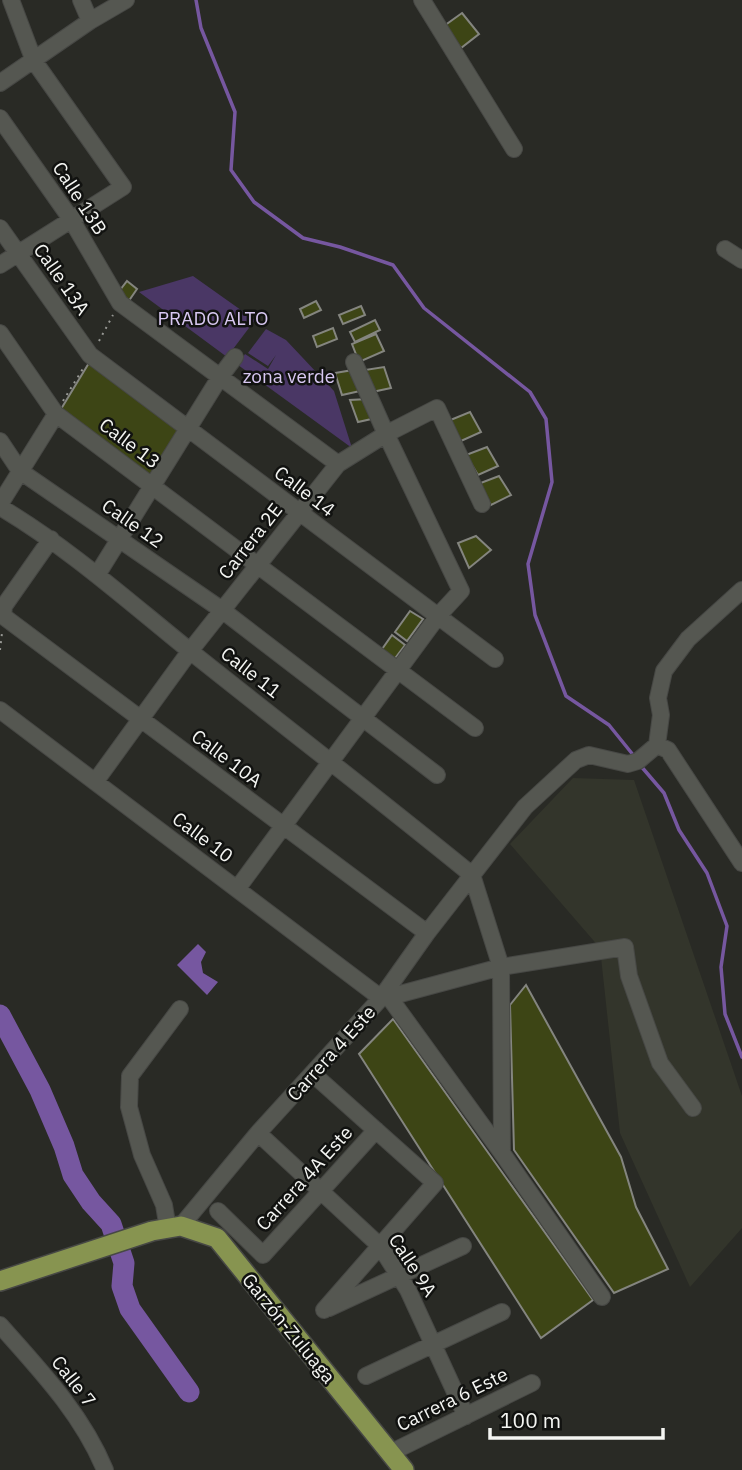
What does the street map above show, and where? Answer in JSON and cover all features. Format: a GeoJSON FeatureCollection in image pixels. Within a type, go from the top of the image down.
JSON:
{"type":"FeatureCollection","features":[{"type":"Feature","properties":{"kind":"main road"},"geometry":{"type":"LineString","coordinates":[[0,1281],[108,1245],[167,1229]]}},
{"type":"Feature","properties":{"kind":"main road","name":"Garzón-Zuluaga"},"geometry":{"type":"LineString","coordinates":[[167,1229],[217,1238],[404,1470]]}},
{"type":"Feature","properties":{"kind":"street"},"geometry":{"type":"LineString","coordinates":[[0,265],[122,187],[34,61],[11,0]]}},
{"type":"Feature","properties":{"kind":"street"},"geometry":{"type":"LineString","coordinates":[[81,0],[90,21]]}},
{"type":"Feature","properties":{"kind":"street"},"geometry":{"type":"LineString","coordinates":[[0,83],[90,21],[126,0]]}},
{"type":"Feature","properties":{"kind":"street"},"geometry":{"type":"LineString","coordinates":[[422,0],[514,149]]}},
{"type":"Feature","properties":{"kind":"street","name":"Calle 13B"},"geometry":{"type":"LineString","coordinates":[[0,118],[71,219],[120,303],[220,377]]}},
{"type":"Feature","properties":{"kind":"street","name":"Calle 13A"},"geometry":{"type":"LineString","coordinates":[[0,228],[90,355]]}},
{"type":"Feature","properties":{"kind":"street"},"geometry":{"type":"LineString","coordinates":[[725,249],[742,260]]}},
{"type":"Feature","properties":{"kind":"street","name":"Calle 13"},"geometry":{"type":"LineString","coordinates":[[0,333],[56,414],[475,728]]}},
{"type":"Feature","properties":{"kind":"street","name":"Calle 14"},"geometry":{"type":"LineString","coordinates":[[90,355],[495,659]]}},
{"type":"Feature","properties":{"kind":"street"},"geometry":{"type":"LineString","coordinates":[[97,575],[235,357]]}},
{"type":"Feature","properties":{"kind":"street"},"geometry":{"type":"LineString","coordinates":[[237,889],[397,670],[438,616],[461,592],[354,362]]}},
{"type":"Feature","properties":{"kind":"street"},"geometry":{"type":"LineString","coordinates":[[220,377],[338,464]]}},
{"type":"Feature","properties":{"kind":"street","name":"Carrera 2E"},"geometry":{"type":"LineString","coordinates":[[95,782],[190,651],[338,464],[386,434],[437,408],[482,504]]}},
{"type":"Feature","properties":{"kind":"street"},"geometry":{"type":"LineString","coordinates":[[0,506],[56,414]]}},
{"type":"Feature","properties":{"kind":"street"},"geometry":{"type":"LineString","coordinates":[[0,441],[20,471]]}},
{"type":"Feature","properties":{"kind":"street","name":"Calle 12"},"geometry":{"type":"LineString","coordinates":[[20,471],[222,610],[437,775]]}},
{"type":"Feature","properties":{"kind":"street","name":"Calle 11"},"geometry":{"type":"LineString","coordinates":[[0,506],[51,539],[472,874]]}},
{"type":"Feature","properties":{"kind":"street","name":"Calle 10A"},"geometry":{"type":"LineString","coordinates":[[51,539],[4,606],[3,616],[427,933]]}},
{"type":"Feature","properties":{"kind":"street"},"geometry":{"type":"LineString","coordinates":[[742,590],[688,639],[664,671],[658,698],[661,715],[657,744],[668,750],[742,863]]}},
{"type":"Feature","properties":{"kind":"street","name":"Calle 10"},"geometry":{"type":"LineString","coordinates":[[0,710],[385,998],[502,1153],[602,1297]]}},
{"type":"Feature","properties":{"kind":"street","name":"Carrera 4 Este"},"geometry":{"type":"LineString","coordinates":[[167,1229],[385,998],[427,933],[525,807],[576,760],[589,755],[628,764],[638,761],[657,744]]}},
{"type":"Feature","properties":{"kind":"street"},"geometry":{"type":"LineString","coordinates":[[472,874],[500,967],[502,1153]]}},
{"type":"Feature","properties":{"kind":"street"},"geometry":{"type":"LineString","coordinates":[[385,998],[500,967],[625,947],[629,976],[660,1063],[693,1108]]}},
{"type":"Feature","properties":{"kind":"street"},"geometry":{"type":"LineString","coordinates":[[167,1229],[164,1205],[142,1155],[129,1107],[130,1076],[180,1009]]}},
{"type":"Feature","properties":{"kind":"street"},"geometry":{"type":"LineString","coordinates":[[313,1074],[435,1183],[324,1311],[463,1246]]}},
{"type":"Feature","properties":{"kind":"street","name":"Carrera 4A Este"},"geometry":{"type":"LineString","coordinates":[[218,1211],[263,1255],[376,1130]]}},
{"type":"Feature","properties":{"kind":"street","name":"Calle 9A"},"geometry":{"type":"LineString","coordinates":[[258,1133],[380,1247],[408,1290],[466,1416]]}},
{"type":"Feature","properties":{"kind":"street"},"geometry":{"type":"LineString","coordinates":[[366,1376],[502,1312]]}},
{"type":"Feature","properties":{"kind":"street","name":"Calle 7"},"geometry":{"type":"LineString","coordinates":[[0,1325],[73,1411],[105,1470]]}},
{"type":"Feature","properties":{"kind":"street","name":"Carrera 6 Este"},"geometry":{"type":"LineString","coordinates":[[390,1453],[532,1382]]}},
{"type":"Feature","properties":{"kind":"shaded area"},"geometry":{"type":"Polygon","coordinates":[[[573,778],[634,780],[742,1096],[742,1228],[690,1287],[620,1133],[600,948],[510,844],[573,778]]]}},
{"type":"Feature","properties":{"kind":"shaded area"},"geometry":{"type":"Polygon","coordinates":[[[198,944],[206,952],[201,962],[203,973],[218,982],[207,995],[177,965],[198,944]]]}},
{"type":"Feature","properties":{"kind":"green space","name":"PRADO ALTO"},"geometry":{"type":"Polygon","coordinates":[[[193,276],[255,320],[227,357],[139,292],[193,276]]]}},
{"type":"Feature","properties":{"kind":"green space","name":"zona verde"},"geometry":{"type":"Polygon","coordinates":[[[266,329],[286,340],[334,391],[352,448],[238,365],[245,354],[268,369],[276,355],[268,366],[248,353],[266,329]]]}},
{"type":"Feature","properties":{"kind":"building"},"geometry":{"type":"Polygon","coordinates":[[[462,13],[479,34],[461,48],[444,26],[462,13]]]}},
{"type":"Feature","properties":{"kind":"building"},"geometry":{"type":"Polygon","coordinates":[[[127,281],[137,289],[128,302],[117,294],[127,281]]]}},
{"type":"Feature","properties":{"kind":"building"},"geometry":{"type":"Polygon","coordinates":[[[316,301],[321,310],[304,318],[300,309],[316,301]]]}},
{"type":"Feature","properties":{"kind":"building"},"geometry":{"type":"Polygon","coordinates":[[[361,306],[365,315],[343,324],[339,315],[361,306]]]}},
{"type":"Feature","properties":{"kind":"building"},"geometry":{"type":"Polygon","coordinates":[[[375,320],[380,330],[355,342],[350,332],[375,320]]]}},
{"type":"Feature","properties":{"kind":"building"},"geometry":{"type":"Polygon","coordinates":[[[333,328],[337,339],[317,347],[313,336],[333,328]]]}},
{"type":"Feature","properties":{"kind":"building"},"geometry":{"type":"Polygon","coordinates":[[[376,334],[384,351],[359,362],[352,344],[376,334]]]}},
{"type":"Feature","properties":{"kind":"building"},"geometry":{"type":"Polygon","coordinates":[[[92,358],[187,429],[152,485],[58,414],[92,358]]]}},
{"type":"Feature","properties":{"kind":"building"},"geometry":{"type":"Polygon","coordinates":[[[384,367],[391,388],[372,392],[365,370],[384,367]]]}},
{"type":"Feature","properties":{"kind":"building"},"geometry":{"type":"Polygon","coordinates":[[[353,370],[360,391],[342,395],[335,373],[353,370]]]}},
{"type":"Feature","properties":{"kind":"building"},"geometry":{"type":"Polygon","coordinates":[[[368,399],[376,418],[358,422],[350,400],[368,399]]]}},
{"type":"Feature","properties":{"kind":"building"},"geometry":{"type":"Polygon","coordinates":[[[470,412],[481,432],[461,441],[448,421],[470,412]]]}},
{"type":"Feature","properties":{"kind":"building"},"geometry":{"type":"Polygon","coordinates":[[[487,447],[498,466],[478,475],[466,455],[487,447]]]}},
{"type":"Feature","properties":{"kind":"building"},"geometry":{"type":"Polygon","coordinates":[[[499,476],[511,495],[491,505],[478,484],[499,476]]]}},
{"type":"Feature","properties":{"kind":"building"},"geometry":{"type":"Polygon","coordinates":[[[476,536],[491,550],[469,568],[458,543],[476,536]]]}},
{"type":"Feature","properties":{"kind":"building"},"geometry":{"type":"Polygon","coordinates":[[[410,611],[423,619],[407,641],[395,632],[410,611]]]}},
{"type":"Feature","properties":{"kind":"building"},"geometry":{"type":"Polygon","coordinates":[[[392,635],[405,645],[393,661],[380,652],[392,635]]]}},
{"type":"Feature","properties":{"kind":"building"},"geometry":{"type":"Polygon","coordinates":[[[526,985],[621,1157],[636,1207],[668,1269],[614,1293],[514,1150],[510,1005],[526,985]]]}},
{"type":"Feature","properties":{"kind":"building"},"geometry":{"type":"Polygon","coordinates":[[[393,1019],[593,1300],[541,1338],[359,1054],[393,1019]]]}},
{"type":"Feature","properties":{"kind":"waterway"},"geometry":{"type":"LineString","coordinates":[[196,0],[201,28],[235,112],[231,170],[254,202],[303,238],[393,265],[424,308],[530,392],[546,419],[552,482],[528,564],[535,615],[566,696],[609,725],[634,756]]}},
{"type":"Feature","properties":{"kind":"waterway"},"geometry":{"type":"LineString","coordinates":[[640,765],[664,793],[679,830],[707,873],[727,926],[721,967],[725,1014],[742,1057]]}},
{"type":"Feature","properties":{"kind":"waterway"},"geometry":{"type":"LineString","coordinates":[[0,1015],[40,1090],[64,1146],[73,1175],[91,1202],[111,1224],[124,1263],[122,1286],[130,1309],[189,1392]]}}]}
